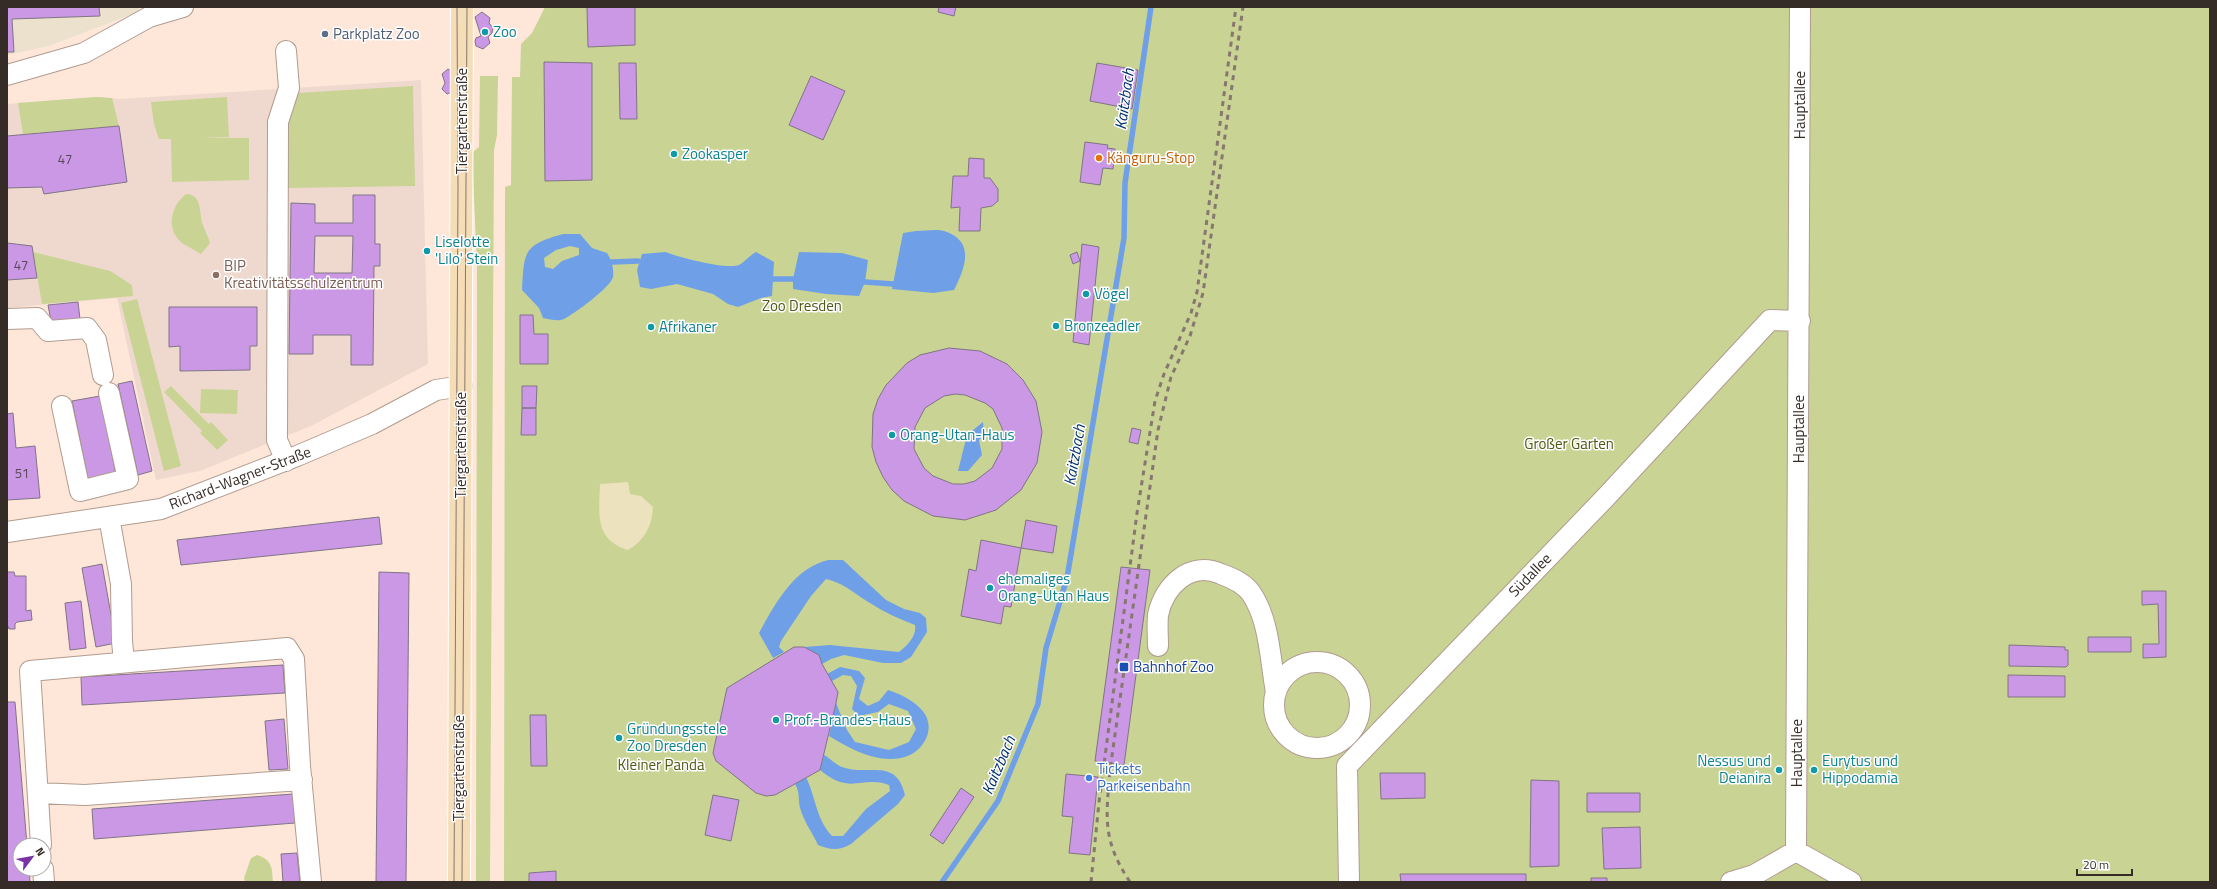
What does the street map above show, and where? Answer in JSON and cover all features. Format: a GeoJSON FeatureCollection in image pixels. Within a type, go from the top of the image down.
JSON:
{"type":"FeatureCollection","features":[{"type":"Feature","properties":{"kind":"main road","name":"Tiergartenstraße"},"geometry":{"type":"LineString","coordinates":[[459,882],[462,386],[462,7]]}},
{"type":"Feature","properties":{"kind":"street"},"geometry":{"type":"LineString","coordinates":[[7,75],[84,53],[149,17],[183,7]]}},
{"type":"Feature","properties":{"kind":"street","name":"Hauptallee"},"geometry":{"type":"LineString","coordinates":[[1796,851],[1800,321],[1800,7]]}},
{"type":"Feature","properties":{"kind":"street"},"geometry":{"type":"LineString","coordinates":[[286,51],[289,88],[278,122],[276,275],[278,440],[286,461]]}},
{"type":"Feature","properties":{"kind":"street"},"geometry":{"type":"LineString","coordinates":[[7,319],[37,318],[48,331],[87,328],[96,340],[128,478],[80,491],[62,406]]}},
{"type":"Feature","properties":{"kind":"street","name":"Südallee"},"geometry":{"type":"LineString","coordinates":[[1349,882],[1347,766],[1606,497],[1770,320],[1800,321]]}},
{"type":"Feature","properties":{"kind":"street","name":"Richard-Wagner-Straße"},"geometry":{"type":"LineString","coordinates":[[7,532],[161,509],[286,461],[372,424],[436,390],[462,386]]}},
{"type":"Feature","properties":{"kind":"street"},"geometry":{"type":"LineString","coordinates":[[89,489],[103,518],[121,584],[124,662]]}},
{"type":"Feature","properties":{"kind":"street"},"geometry":{"type":"LineString","coordinates":[[1158,646],[1158,616],[1163,599],[1172,584],[1184,574],[1196,571],[1216,571],[1237,580],[1250,592],[1263,614],[1276,692],[1274,708],[1277,722],[1286,735],[1298,744],[1313,748],[1324,748],[1339,741],[1352,730],[1358,718],[1360,705],[1358,692],[1352,680],[1343,671],[1331,665],[1318,662],[1304,664],[1292,670],[1282,680],[1276,692]]}},
{"type":"Feature","properties":{"kind":"street"},"geometry":{"type":"LineString","coordinates":[[41,837],[30,671],[287,648],[294,659],[302,780],[311,882]]}},
{"type":"Feature","properties":{"kind":"street"},"geometry":{"type":"LineString","coordinates":[[1352,730],[1368,743]]}},
{"type":"Feature","properties":{"kind":"street"},"geometry":{"type":"LineString","coordinates":[[38,793],[84,795],[302,780]]}},
{"type":"Feature","properties":{"kind":"street"},"geometry":{"type":"LineString","coordinates":[[1731,882],[1754,875],[1796,851],[1851,882]]}},
{"type":"Feature","properties":{"kind":"shaded area"},"geometry":{"type":"Polygon","coordinates":[[[7,7],[138,7],[140,11],[49,46],[7,55],[7,7]]]}},
{"type":"Feature","properties":{"kind":"shaded area","name":"BIP Kreativitätsschulzentrum"},"geometry":{"type":"Polygon","coordinates":[[[421,80],[428,364],[311,426],[200,471],[156,480],[117,298],[7,308],[7,104],[96,97],[119,99],[421,80]]]}},
{"type":"Feature","properties":{"kind":"green space","name":"Großer Garten"},"geometry":{"type":"Polygon","coordinates":[[[545,7],[2210,7],[2210,882],[504,882],[505,187],[511,185],[512,77],[520,77],[521,44],[532,33],[545,7]]]}},
{"type":"Feature","properties":{"kind":"green space"},"geometry":{"type":"Polygon","coordinates":[[[480,76],[498,76],[497,135],[494,150],[490,882],[476,882],[477,265],[472,153],[479,147],[480,76]]]}},
{"type":"Feature","properties":{"kind":"green space"},"geometry":{"type":"Polygon","coordinates":[[[413,86],[415,186],[288,188],[288,124],[297,93],[413,86]]]}},
{"type":"Feature","properties":{"kind":"green space"},"geometry":{"type":"Polygon","coordinates":[[[96,97],[112,98],[119,126],[23,134],[18,103],[96,97]]]}},
{"type":"Feature","properties":{"kind":"green space"},"geometry":{"type":"Polygon","coordinates":[[[227,97],[229,137],[200,138],[249,138],[249,180],[172,182],[171,139],[159,139],[154,124],[151,102],[227,97]]]}},
{"type":"Feature","properties":{"kind":"green space"},"geometry":{"type":"Polygon","coordinates":[[[186,194],[195,197],[199,204],[202,222],[210,243],[201,254],[182,243],[173,231],[172,218],[174,211],[181,199],[186,194]]]}},
{"type":"Feature","properties":{"kind":"green space"},"geometry":{"type":"Polygon","coordinates":[[[33,252],[110,271],[132,285],[133,296],[42,304],[33,252]]]}},
{"type":"Feature","properties":{"kind":"green space"},"geometry":{"type":"Polygon","coordinates":[[[137,299],[181,466],[164,471],[121,303],[137,299]]]}},
{"type":"Feature","properties":{"kind":"green space"},"geometry":{"type":"Polygon","coordinates":[[[171,386],[209,424],[211,422],[228,440],[217,450],[200,433],[202,431],[164,392],[171,386]]]}},
{"type":"Feature","properties":{"kind":"green space"},"geometry":{"type":"Polygon","coordinates":[[[201,389],[238,390],[237,414],[200,413],[201,389]]]}},
{"type":"Feature","properties":{"kind":"green space"},"geometry":{"type":"Polygon","coordinates":[[[257,855],[269,862],[272,869],[273,882],[245,882],[244,878],[251,858],[257,855]]]}},
{"type":"Feature","properties":{"kind":"sand"},"geometry":{"type":"Polygon","coordinates":[[[628,482],[630,494],[641,496],[653,507],[651,520],[646,532],[639,542],[628,550],[609,540],[601,524],[599,505],[600,484],[628,482]]]}},
{"type":"Feature","properties":{"kind":"water"},"geometry":{"type":"Polygon","coordinates":[[[941,230],[961,241],[964,248],[964,264],[962,273],[954,290],[933,293],[892,289],[903,233],[941,230]]]}},
{"type":"Feature","properties":{"kind":"water"},"geometry":{"type":"Polygon","coordinates":[[[563,234],[580,234],[592,248],[607,253],[613,268],[613,277],[606,287],[576,312],[564,319],[559,320],[543,318],[539,308],[522,290],[525,258],[528,252],[540,242],[563,234]],[[570,246],[556,250],[544,258],[545,267],[553,269],[562,261],[579,255],[579,248],[570,246]]]}},
{"type":"Feature","properties":{"kind":"water"},"geometry":{"type":"Polygon","coordinates":[[[665,252],[702,262],[733,266],[741,264],[756,252],[774,262],[772,296],[761,298],[738,307],[728,304],[713,294],[677,284],[651,289],[640,287],[637,270],[642,254],[665,252]]]}},
{"type":"Feature","properties":{"kind":"water"},"geometry":{"type":"Polygon","coordinates":[[[799,252],[842,253],[868,260],[865,282],[859,296],[826,294],[793,289],[793,279],[799,252]]]}},
{"type":"Feature","properties":{"kind":"water"},"geometry":{"type":"Polygon","coordinates":[[[983,422],[984,436],[979,440],[982,455],[968,471],[958,471],[967,435],[983,422]]]}},
{"type":"Feature","properties":{"kind":"water"},"geometry":{"type":"Polygon","coordinates":[[[828,560],[843,560],[886,600],[904,609],[920,613],[926,618],[927,632],[911,657],[901,663],[883,663],[844,655],[831,659],[822,664],[819,655],[804,647],[830,645],[899,652],[911,640],[915,629],[915,625],[897,618],[844,586],[826,579],[811,596],[781,641],[779,647],[784,652],[773,658],[759,633],[765,622],[779,599],[795,579],[816,564],[828,560]]]}},
{"type":"Feature","properties":{"kind":"water"},"geometry":{"type":"Polygon","coordinates":[[[840,667],[859,671],[865,678],[859,699],[868,706],[879,701],[888,690],[905,697],[920,708],[926,715],[928,731],[922,745],[916,751],[901,758],[882,758],[854,750],[829,736],[836,703],[847,730],[855,742],[889,750],[909,742],[916,729],[908,711],[889,704],[878,712],[859,716],[852,709],[857,686],[851,676],[843,675],[832,681],[827,674],[840,667]]]}},
{"type":"Feature","properties":{"kind":"water"},"geometry":{"type":"Polygon","coordinates":[[[824,755],[842,767],[888,772],[895,776],[901,783],[905,795],[898,804],[851,844],[839,849],[831,849],[818,845],[803,815],[795,784],[806,777],[819,815],[832,836],[843,836],[866,809],[890,791],[889,785],[871,782],[848,784],[831,778],[820,770],[824,755]]]}},
{"type":"Feature","properties":{"kind":"building"},"geometry":{"type":"Polygon","coordinates":[[[7,7],[99,7],[100,16],[12,19],[14,52],[7,52],[7,7]]]}},
{"type":"Feature","properties":{"kind":"building"},"geometry":{"type":"Polygon","coordinates":[[[587,7],[635,7],[635,45],[588,47],[587,7]]]}},
{"type":"Feature","properties":{"kind":"building"},"geometry":{"type":"Polygon","coordinates":[[[939,7],[956,7],[954,16],[938,12],[939,7]]]}},
{"type":"Feature","properties":{"kind":"building","name":"Zoo"},"geometry":{"type":"Polygon","coordinates":[[[482,12],[490,18],[489,23],[493,28],[492,33],[488,37],[490,43],[483,49],[476,46],[475,41],[476,38],[481,36],[475,17],[482,12]]]}},
{"type":"Feature","properties":{"kind":"building"},"geometry":{"type":"Polygon","coordinates":[[[544,62],[592,63],[592,180],[545,181],[544,62]]]}},
{"type":"Feature","properties":{"kind":"building"},"geometry":{"type":"Polygon","coordinates":[[[619,63],[636,63],[637,119],[620,119],[619,63]]]}},
{"type":"Feature","properties":{"kind":"building"},"geometry":{"type":"Polygon","coordinates":[[[1097,63],[1138,70],[1132,109],[1090,101],[1097,63]]]}},
{"type":"Feature","properties":{"kind":"building"},"geometry":{"type":"Polygon","coordinates":[[[448,69],[451,71],[452,80],[450,82],[453,88],[452,92],[447,94],[442,89],[445,83],[442,74],[448,69]]]}},
{"type":"Feature","properties":{"kind":"building"},"geometry":{"type":"Polygon","coordinates":[[[811,76],[845,91],[823,140],[789,125],[811,76]]]}},
{"type":"Feature","properties":{"kind":"building"},"geometry":{"type":"Polygon","coordinates":[[[119,126],[127,182],[44,194],[42,187],[7,188],[7,136],[119,126]]]}},
{"type":"Feature","properties":{"kind":"building","name":"Känguru-Stop"},"geometry":{"type":"Polygon","coordinates":[[[1085,142],[1108,145],[1107,148],[1115,149],[1113,169],[1103,168],[1100,185],[1080,182],[1085,142]]]}},
{"type":"Feature","properties":{"kind":"building"},"geometry":{"type":"Polygon","coordinates":[[[969,158],[984,159],[984,178],[990,178],[998,189],[998,201],[992,206],[981,208],[980,231],[959,231],[960,207],[951,208],[953,176],[968,176],[969,158]]]}},
{"type":"Feature","properties":{"kind":"building"},"geometry":{"type":"Polygon","coordinates":[[[353,195],[375,195],[375,244],[380,244],[380,266],[374,266],[373,365],[351,365],[351,335],[313,335],[313,354],[289,354],[291,203],[315,204],[315,223],[353,223],[353,195]],[[315,236],[314,273],[352,273],[353,236],[315,236]]]}},
{"type":"Feature","properties":{"kind":"building"},"geometry":{"type":"Polygon","coordinates":[[[7,243],[32,246],[37,278],[7,280],[7,243]]]}},
{"type":"Feature","properties":{"kind":"building","name":"Vögel"},"geometry":{"type":"Polygon","coordinates":[[[1082,244],[1099,247],[1089,345],[1073,342],[1082,244]]]}},
{"type":"Feature","properties":{"kind":"building"},"geometry":{"type":"Polygon","coordinates":[[[1077,252],[1080,261],[1073,264],[1070,255],[1077,252]]]}},
{"type":"Feature","properties":{"kind":"building"},"geometry":{"type":"Polygon","coordinates":[[[78,302],[80,319],[51,321],[48,305],[78,302]]]}},
{"type":"Feature","properties":{"kind":"building"},"geometry":{"type":"Polygon","coordinates":[[[169,307],[257,307],[257,346],[250,346],[250,370],[180,371],[180,346],[169,347],[169,307]]]}},
{"type":"Feature","properties":{"kind":"building"},"geometry":{"type":"Polygon","coordinates":[[[520,315],[533,315],[534,334],[548,334],[548,364],[520,364],[520,315]]]}},
{"type":"Feature","properties":{"kind":"building","name":"Orang-Utan-Haus"},"geometry":{"type":"Polygon","coordinates":[[[949,348],[980,351],[1007,364],[1023,380],[1036,401],[1042,432],[1037,463],[1021,490],[996,510],[965,520],[933,516],[904,501],[892,490],[883,477],[876,462],[872,447],[873,414],[878,399],[886,385],[907,363],[920,355],[949,348]],[[955,394],[944,396],[925,408],[915,427],[914,449],[924,468],[933,476],[953,484],[964,484],[975,481],[992,468],[1002,449],[1002,428],[993,409],[985,403],[965,395],[955,394]]]}},
{"type":"Feature","properties":{"kind":"building"},"geometry":{"type":"Polygon","coordinates":[[[132,381],[152,471],[138,475],[118,384],[132,381]]]}},
{"type":"Feature","properties":{"kind":"building"},"geometry":{"type":"Polygon","coordinates":[[[522,386],[537,386],[536,408],[522,408],[522,386]]]}},
{"type":"Feature","properties":{"kind":"building"},"geometry":{"type":"Polygon","coordinates":[[[100,396],[117,479],[89,485],[72,401],[100,396]]]}},
{"type":"Feature","properties":{"kind":"building"},"geometry":{"type":"Polygon","coordinates":[[[522,408],[536,408],[536,435],[521,435],[522,408]]]}},
{"type":"Feature","properties":{"kind":"building"},"geometry":{"type":"Polygon","coordinates":[[[13,413],[16,448],[35,446],[40,498],[7,500],[7,414],[13,413]]]}},
{"type":"Feature","properties":{"kind":"building"},"geometry":{"type":"Polygon","coordinates":[[[1132,428],[1141,430],[1138,444],[1129,442],[1132,428]]]}},
{"type":"Feature","properties":{"kind":"building"},"geometry":{"type":"Polygon","coordinates":[[[379,517],[382,544],[181,565],[177,540],[379,517]]]}},
{"type":"Feature","properties":{"kind":"building"},"geometry":{"type":"Polygon","coordinates":[[[1026,520],[1057,526],[1053,553],[1021,548],[1026,520]]]}},
{"type":"Feature","properties":{"kind":"building","name":"ehemaliges Orang-Utan Haus"},"geometry":{"type":"Polygon","coordinates":[[[981,540],[1021,548],[1011,607],[1004,606],[1001,624],[961,616],[969,569],[976,571],[981,540]]]}},
{"type":"Feature","properties":{"kind":"building"},"geometry":{"type":"Polygon","coordinates":[[[102,564],[116,643],[96,647],[82,568],[102,564]]]}},
{"type":"Feature","properties":{"kind":"building"},"geometry":{"type":"Polygon","coordinates":[[[1121,567],[1150,570],[1124,765],[1095,761],[1121,567]]]}},
{"type":"Feature","properties":{"kind":"building"},"geometry":{"type":"Polygon","coordinates":[[[7,572],[14,572],[15,576],[26,576],[26,611],[31,610],[32,620],[17,622],[15,624],[15,629],[9,629],[7,624],[7,572]]]}},
{"type":"Feature","properties":{"kind":"building"},"geometry":{"type":"Polygon","coordinates":[[[379,572],[409,573],[406,882],[376,882],[379,572]]]}},
{"type":"Feature","properties":{"kind":"building"},"geometry":{"type":"Polygon","coordinates":[[[2142,591],[2166,591],[2166,657],[2143,658],[2143,644],[2159,644],[2158,604],[2142,605],[2142,591]]]}},
{"type":"Feature","properties":{"kind":"building"},"geometry":{"type":"Polygon","coordinates":[[[81,601],[86,648],[70,650],[65,603],[81,601]]]}},
{"type":"Feature","properties":{"kind":"building"},"geometry":{"type":"Polygon","coordinates":[[[2088,637],[2131,637],[2131,652],[2088,652],[2088,637]]]}},
{"type":"Feature","properties":{"kind":"building"},"geometry":{"type":"Polygon","coordinates":[[[2009,645],[2065,647],[2065,650],[2068,650],[2068,665],[2066,667],[2009,666],[2009,645]]]}},
{"type":"Feature","properties":{"kind":"building","name":"Prof.-Brandes-Haus"},"geometry":{"type":"Polygon","coordinates":[[[794,647],[804,647],[819,655],[822,664],[838,692],[836,703],[820,770],[775,795],[766,796],[756,793],[716,761],[713,753],[727,688],[794,647]]]}},
{"type":"Feature","properties":{"kind":"building"},"geometry":{"type":"Polygon","coordinates":[[[283,665],[285,693],[82,705],[81,677],[283,665]]]}},
{"type":"Feature","properties":{"kind":"building"},"geometry":{"type":"Polygon","coordinates":[[[2008,675],[2065,676],[2065,697],[2008,697],[2008,675]]]}},
{"type":"Feature","properties":{"kind":"building"},"geometry":{"type":"Polygon","coordinates":[[[7,702],[15,702],[26,837],[12,837],[12,877],[30,877],[30,882],[7,882],[7,702]]]}},
{"type":"Feature","properties":{"kind":"building"},"geometry":{"type":"Polygon","coordinates":[[[530,715],[546,715],[547,766],[531,766],[530,715]]]}},
{"type":"Feature","properties":{"kind":"building"},"geometry":{"type":"Polygon","coordinates":[[[284,719],[288,769],[269,770],[265,721],[284,719]]]}},
{"type":"Feature","properties":{"kind":"building"},"geometry":{"type":"Polygon","coordinates":[[[1380,773],[1425,773],[1425,798],[1381,799],[1380,773]]]}},
{"type":"Feature","properties":{"kind":"building"},"geometry":{"type":"Polygon","coordinates":[[[1066,774],[1098,777],[1090,855],[1069,853],[1073,817],[1062,816],[1066,774]]]}},
{"type":"Feature","properties":{"kind":"building"},"geometry":{"type":"Polygon","coordinates":[[[1531,780],[1559,781],[1559,866],[1530,867],[1531,780]]]}},
{"type":"Feature","properties":{"kind":"building"},"geometry":{"type":"Polygon","coordinates":[[[961,788],[974,797],[943,844],[930,835],[961,788]]]}},
{"type":"Feature","properties":{"kind":"building"},"geometry":{"type":"Polygon","coordinates":[[[1587,793],[1640,793],[1640,812],[1587,812],[1587,793]]]}},
{"type":"Feature","properties":{"kind":"building"},"geometry":{"type":"Polygon","coordinates":[[[293,794],[295,823],[94,839],[92,809],[293,794]]]}},
{"type":"Feature","properties":{"kind":"building"},"geometry":{"type":"Polygon","coordinates":[[[713,795],[739,800],[731,841],[705,835],[713,795]]]}},
{"type":"Feature","properties":{"kind":"building"},"geometry":{"type":"Polygon","coordinates":[[[1640,827],[1641,868],[1604,869],[1602,828],[1640,827]]]}},
{"type":"Feature","properties":{"kind":"building"},"geometry":{"type":"Polygon","coordinates":[[[297,853],[300,882],[283,882],[281,854],[297,853]]]}},
{"type":"Feature","properties":{"kind":"building"},"geometry":{"type":"Polygon","coordinates":[[[556,871],[556,882],[529,882],[529,873],[556,871]]]}},
{"type":"Feature","properties":{"kind":"building"},"geometry":{"type":"Polygon","coordinates":[[[1400,874],[1526,874],[1526,882],[1401,882],[1400,874]]]}},
{"type":"Feature","properties":{"kind":"building"},"geometry":{"type":"Polygon","coordinates":[[[1591,878],[1607,878],[1607,882],[1591,882],[1591,878]]]}},
{"type":"Feature","properties":{"kind":"waterway","name":"Kaitzbach"},"geometry":{"type":"LineString","coordinates":[[942,882],[998,801],[1038,704],[1046,648],[1067,578],[1124,238],[1125,183],[1151,7]]}},
{"type":"Feature","properties":{"kind":"waterway"},"geometry":{"type":"LineString","coordinates":[[612,262],[638,261]]}},
{"type":"Feature","properties":{"kind":"waterway"},"geometry":{"type":"LineString","coordinates":[[773,279],[793,279]]}},
{"type":"Feature","properties":{"kind":"waterway"},"geometry":{"type":"LineString","coordinates":[[865,282],[893,284]]}},
{"type":"Feature","properties":{"kind":"tram line"},"geometry":{"type":"LineString","coordinates":[[454,882],[458,187],[457,7]]}},
{"type":"Feature","properties":{"kind":"tram line"},"geometry":{"type":"LineString","coordinates":[[462,882],[467,7]]}},
{"type":"Feature","properties":{"kind":"railway"},"geometry":{"type":"LineString","coordinates":[[1091,882],[1099,802],[1137,513],[1155,401],[1164,374],[1191,313],[1197,292],[1236,7]]}},
{"type":"Feature","properties":{"kind":"railway"},"geometry":{"type":"LineString","coordinates":[[1130,882],[1114,854],[1110,841],[1107,815],[1110,770],[1158,430],[1171,377],[1190,336],[1203,293],[1243,7]]}},
{"type":"Feature","properties":{"kind":"place","name":"Zoo"},"geometry":{"type":"Point","coordinates":[485,32]}},
{"type":"Feature","properties":{"kind":"place","name":"Parkplatz Zoo"},"geometry":{"type":"Point","coordinates":[325,34]}},
{"type":"Feature","properties":{"kind":"place","name":"Zookasper"},"geometry":{"type":"Point","coordinates":[674,154]}},
{"type":"Feature","properties":{"kind":"place","name":"Känguru-Stop"},"geometry":{"type":"Point","coordinates":[1099,158]}},
{"type":"Feature","properties":{"kind":"place","name":"Liselotte 'Lilo' Stein"},"geometry":{"type":"Point","coordinates":[427,251]}},
{"type":"Feature","properties":{"kind":"place","name":"BIP Kreativitätsschulzentrum"},"geometry":{"type":"Point","coordinates":[216,275]}},
{"type":"Feature","properties":{"kind":"place","name":"Vögel"},"geometry":{"type":"Point","coordinates":[1086,294]}},
{"type":"Feature","properties":{"kind":"place","name":"Bronzeadler"},"geometry":{"type":"Point","coordinates":[1056,326]}},
{"type":"Feature","properties":{"kind":"place","name":"Afrikaner"},"geometry":{"type":"Point","coordinates":[651,327]}},
{"type":"Feature","properties":{"kind":"place","name":"Orang-Utan-Haus"},"geometry":{"type":"Point","coordinates":[892,435]}},
{"type":"Feature","properties":{"kind":"place","name":"ehemaliges Orang-Utan Haus"},"geometry":{"type":"Point","coordinates":[990,588]}},
{"type":"Feature","properties":{"kind":"place","name":"Bahnhof Zoo"},"geometry":{"type":"Point","coordinates":[1124,667]}},
{"type":"Feature","properties":{"kind":"place","name":"Prof.-Brandes-Haus"},"geometry":{"type":"Point","coordinates":[776,720]}},
{"type":"Feature","properties":{"kind":"place","name":"Gründungsstele Zoo Dresden"},"geometry":{"type":"Point","coordinates":[619,738]}},
{"type":"Feature","properties":{"kind":"place","name":"Nessus und Deianira"},"geometry":{"type":"Point","coordinates":[1779,770]}},
{"type":"Feature","properties":{"kind":"place","name":"Eurytus und Hippodamia"},"geometry":{"type":"Point","coordinates":[1814,770]}},
{"type":"Feature","properties":{"kind":"place","name":"Tickets Parkeisenbahn"},"geometry":{"type":"Point","coordinates":[1089,778]}},
{"type":"Feature","properties":{"kind":"park label","name":"Zoo Dresden"},"geometry":{"type":"Point","coordinates":[802,306]}},
{"type":"Feature","properties":{"kind":"park label","name":"Kleiner Panda"},"geometry":{"type":"Point","coordinates":[661,765]}}]}
